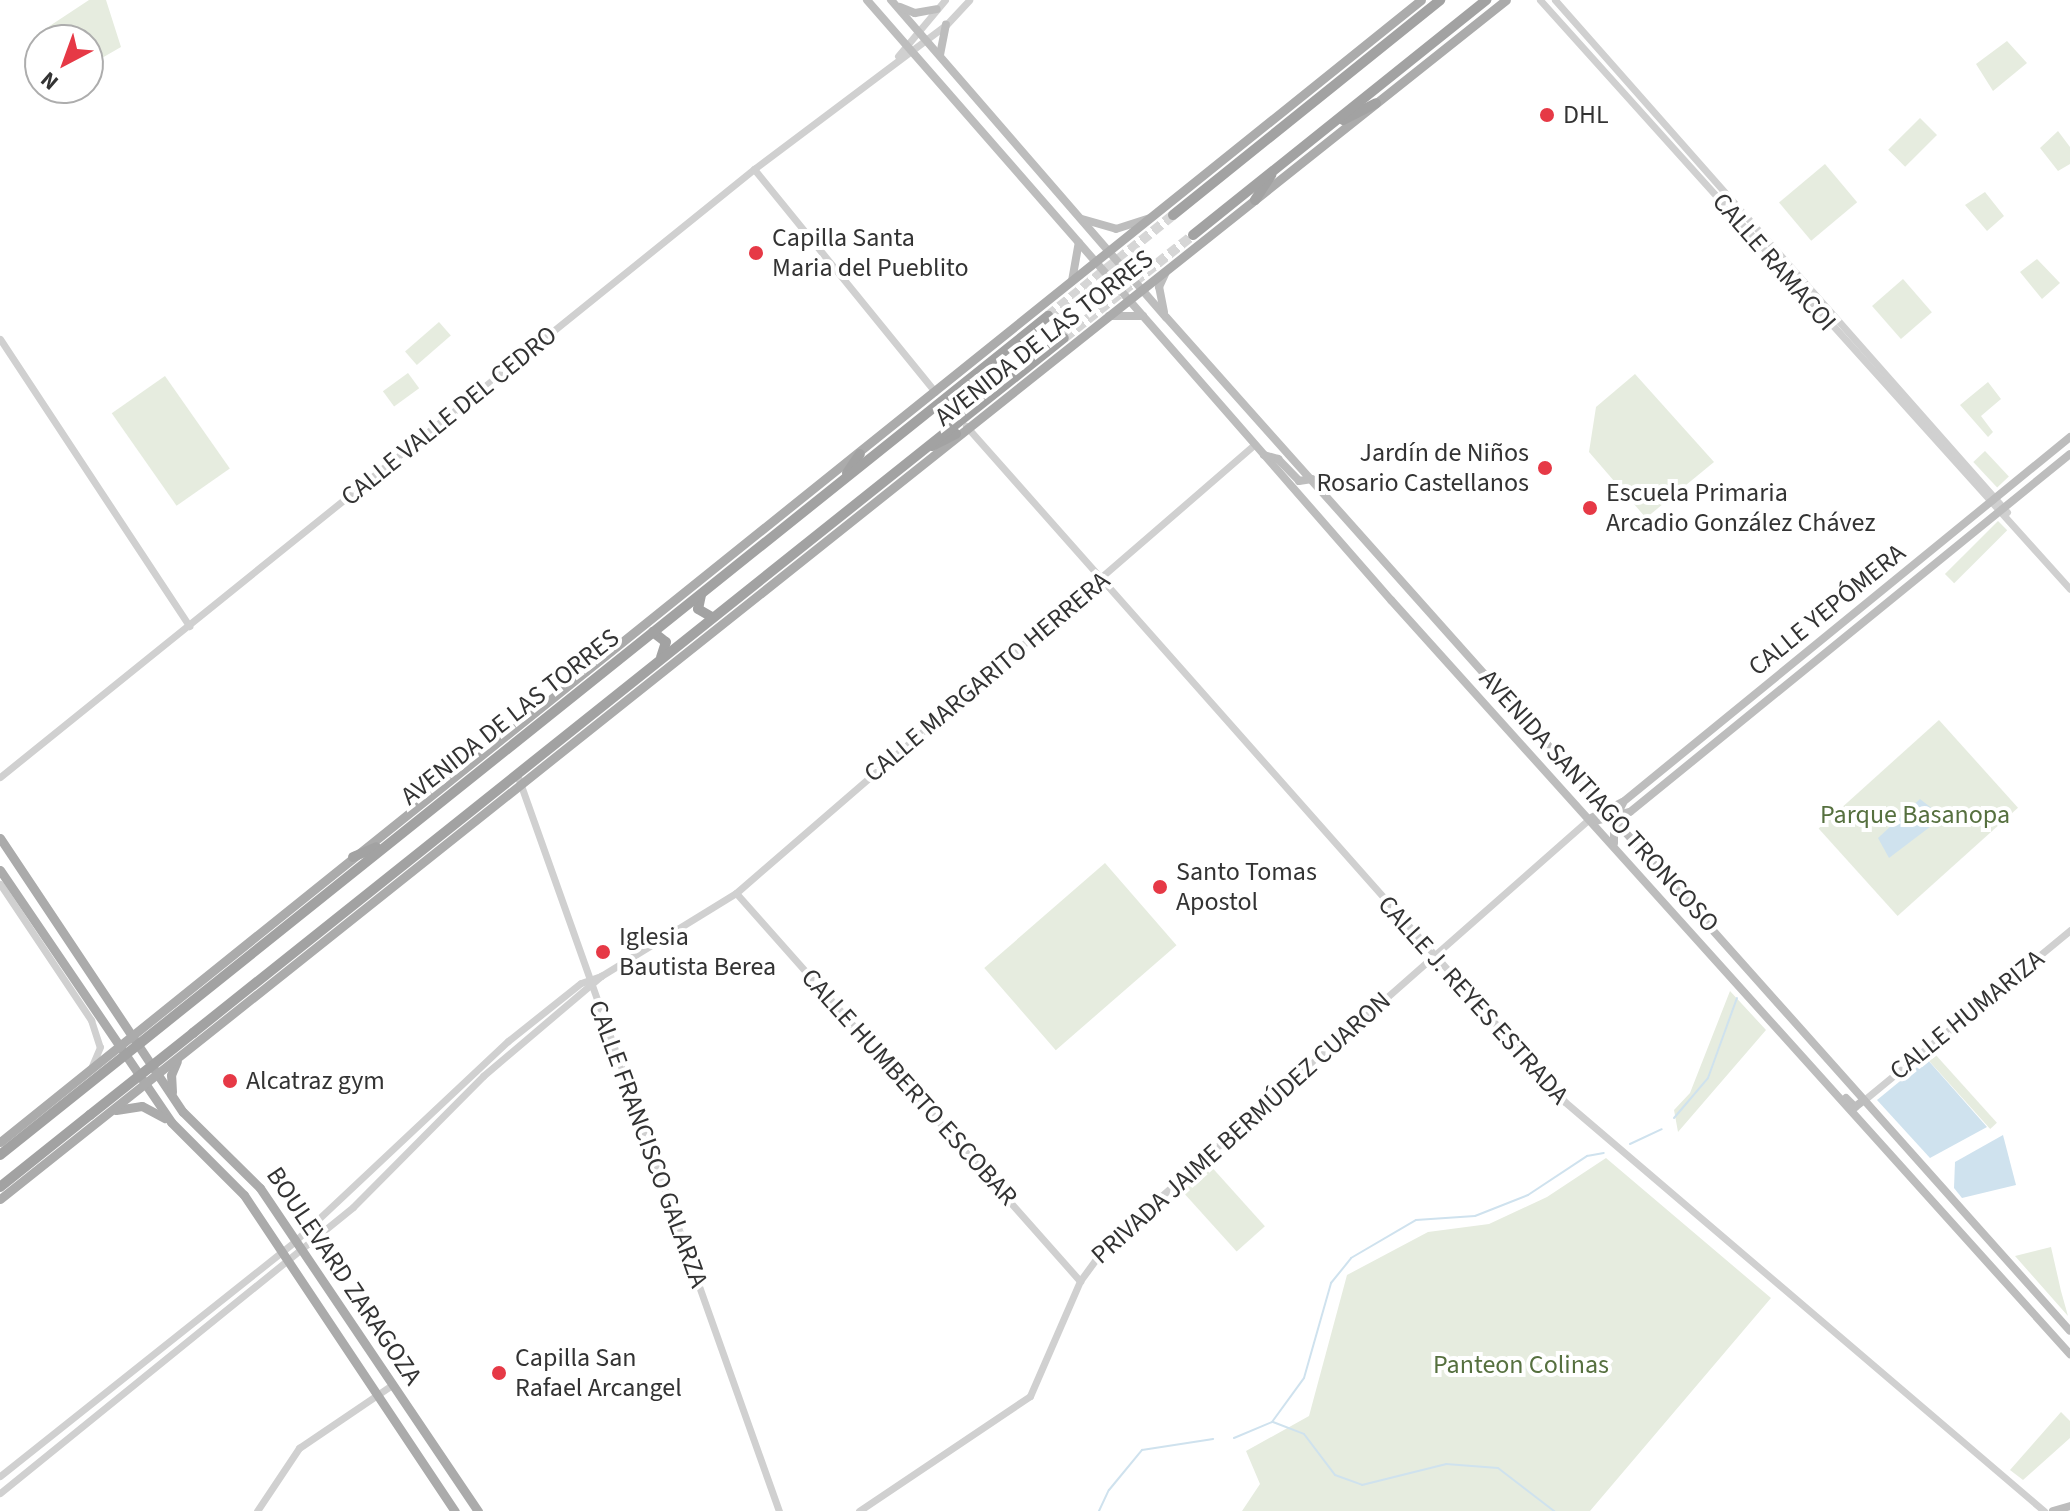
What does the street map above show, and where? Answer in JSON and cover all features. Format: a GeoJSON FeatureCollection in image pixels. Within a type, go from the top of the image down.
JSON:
{"type":"FeatureCollection","features":[{"type":"Feature","properties":{"kind":"highway"},"geometry":{"type":"LineString","coordinates":[[1173,215],[1440,0]]}},
{"type":"Feature","properties":{"kind":"highway"},"geometry":{"type":"LineString","coordinates":[[1193,235],[1486,0]]}},
{"type":"Feature","properties":{"kind":"highway"},"geometry":{"type":"LineString","coordinates":[[1323,130],[1376,103]]}},
{"type":"Feature","properties":{"kind":"highway"},"geometry":{"type":"LineString","coordinates":[[1255,200],[1274,169]]}},
{"type":"Feature","properties":{"kind":"highway","name":"AVENIDA DE LAS TORRES"},"geometry":{"type":"LineString","coordinates":[[0,1155],[1048,316]]}},
{"type":"Feature","properties":{"kind":"highway","name":"AVENIDA DE LAS TORRES"},"geometry":{"type":"LineString","coordinates":[[0,1187],[519,780],[660,659],[1064,338]]}},
{"type":"Feature","properties":{"kind":"highway"},"geometry":{"type":"LineString","coordinates":[[916,454],[956,434]]}},
{"type":"Feature","properties":{"kind":"highway"},"geometry":{"type":"LineString","coordinates":[[841,481],[860,454]]}},
{"type":"Feature","properties":{"kind":"highway"},"geometry":{"type":"LineString","coordinates":[[702,593],[698,609],[712,617]]}},
{"type":"Feature","properties":{"kind":"highway"},"geometry":{"type":"LineString","coordinates":[[653,632],[666,642],[660,659]]}},
{"type":"Feature","properties":{"kind":"highway"},"geometry":{"type":"LineString","coordinates":[[353,857],[389,842]]}},
{"type":"Feature","properties":{"kind":"main road"},"geometry":{"type":"LineString","coordinates":[[867,0],[908,48]]}},
{"type":"Feature","properties":{"kind":"main road","name":"AVENIDA DE LAS TORRES"},"geometry":{"type":"LineString","coordinates":[[0,1142],[860,454],[1149,217],[1421,0]]}},
{"type":"Feature","properties":{"kind":"main road","name":"AVENIDA DE LAS TORRES"},"geometry":{"type":"LineString","coordinates":[[0,1199],[499,801],[519,780],[966,426],[1143,291],[1506,0]]}},
{"type":"Feature","properties":{"kind":"main road"},"geometry":{"type":"LineString","coordinates":[[893,2],[915,13],[941,5]]}},
{"type":"Feature","properties":{"kind":"main road"},"geometry":{"type":"LineString","coordinates":[[893,2],[1108,251]]}},
{"type":"Feature","properties":{"kind":"main road"},"geometry":{"type":"LineString","coordinates":[[940,56],[946,25]]}},
{"type":"Feature","properties":{"kind":"main road","name":"AVENIDA SANTIAGO TRONCOSO"},"geometry":{"type":"LineString","coordinates":[[908,48],[1589,822],[1614,846],[2069,1352]]}},
{"type":"Feature","properties":{"kind":"main road"},"geometry":{"type":"LineString","coordinates":[[968,116],[988,111]]}},
{"type":"Feature","properties":{"kind":"main road"},"geometry":{"type":"LineString","coordinates":[[1007,160],[1030,176],[1042,173]]}},
{"type":"Feature","properties":{"kind":"main road"},"geometry":{"type":"LineString","coordinates":[[1077,216],[1116,229],[1149,217]]}},
{"type":"Feature","properties":{"kind":"main road"},"geometry":{"type":"LineString","coordinates":[[1072,281],[1079,242]]}},
{"type":"Feature","properties":{"kind":"main road","name":"AVENIDA SANTIAGO TRONCOSO"},"geometry":{"type":"LineString","coordinates":[[1108,251],[1246,402],[2070,1331]]}},
{"type":"Feature","properties":{"kind":"main road"},"geometry":{"type":"LineString","coordinates":[[1166,317],[1159,287],[1168,270]]}},
{"type":"Feature","properties":{"kind":"main road"},"geometry":{"type":"LineString","coordinates":[[1109,316],[1143,316]]}},
{"type":"Feature","properties":{"kind":"main road"},"geometry":{"type":"LineString","coordinates":[[1229,414],[1246,402]]}},
{"type":"Feature","properties":{"kind":"main road","name":"CALLE YEPÓMERA"},"geometry":{"type":"LineString","coordinates":[[1589,822],[1623,802],[2070,437]]}},
{"type":"Feature","properties":{"kind":"main road","name":"CALLE YEPÓMERA"},"geometry":{"type":"LineString","coordinates":[[1614,820],[1731,734],[2070,454]]}},
{"type":"Feature","properties":{"kind":"main road"},"geometry":{"type":"LineString","coordinates":[[1264,455],[1275,457],[1299,481],[1312,479]]}},
{"type":"Feature","properties":{"kind":"main road"},"geometry":{"type":"LineString","coordinates":[[1614,846],[1614,820],[1623,802]]}},
{"type":"Feature","properties":{"kind":"main road"},"geometry":{"type":"LineString","coordinates":[[1589,822],[1614,820]]}},
{"type":"Feature","properties":{"kind":"main road","name":"BOULEVARD ZARAGOZA"},"geometry":{"type":"LineString","coordinates":[[0,838],[172,1096],[192,1123],[252,1177],[478,1511]]}},
{"type":"Feature","properties":{"kind":"main road","name":"BOULEVARD ZARAGOZA"},"geometry":{"type":"LineString","coordinates":[[0,870],[37,931],[171,1122],[244,1195],[455,1511]]}},
{"type":"Feature","properties":{"kind":"main road"},"geometry":{"type":"LineString","coordinates":[[110,1003],[136,1021],[162,1012]]}},
{"type":"Feature","properties":{"kind":"main road"},"geometry":{"type":"LineString","coordinates":[[172,1096],[172,1070],[191,1046]]}},
{"type":"Feature","properties":{"kind":"main road"},"geometry":{"type":"LineString","coordinates":[[1810,1066],[1854,1106],[1864,1100]]}},
{"type":"Feature","properties":{"kind":"main road"},"geometry":{"type":"LineString","coordinates":[[106,1114],[142,1106],[171,1122]]}},
{"type":"Feature","properties":{"kind":"main road"},"geometry":{"type":"LineString","coordinates":[[2053,1511],[2069,1508]]}},
{"type":"Feature","properties":{"kind":"street","name":"CALLE VALLE DEL CEDRO"},"geometry":{"type":"LineString","coordinates":[[0,777],[754,169],[908,48],[946,25],[969,0]]}},
{"type":"Feature","properties":{"kind":"street","name":"CALLE RAMACOI"},"geometry":{"type":"LineString","coordinates":[[1540,0],[1993,500]]}},
{"type":"Feature","properties":{"kind":"street","name":"CALLE RAMACOI"},"geometry":{"type":"LineString","coordinates":[[1555,0],[2070,589]]}},
{"type":"Feature","properties":{"kind":"street","name":"CALLE VALLE DEL CEDRO"},"geometry":{"type":"LineString","coordinates":[[908,48],[918,31],[941,5]]}},
{"type":"Feature","properties":{"kind":"street"},"geometry":{"type":"LineString","coordinates":[[941,5],[953,18]]}},
{"type":"Feature","properties":{"kind":"street"},"geometry":{"type":"LineString","coordinates":[[754,169],[935,392]]}},
{"type":"Feature","properties":{"kind":"street"},"geometry":{"type":"LineString","coordinates":[[0,339],[189,626]]}},
{"type":"Feature","properties":{"kind":"street","name":"CALLE J. REYES ESTRADA"},"geometry":{"type":"LineString","coordinates":[[966,426],[1431,956],[1605,1140],[2044,1511]]}},
{"type":"Feature","properties":{"kind":"street","name":"CALLE MARGARITO HERRERA"},"geometry":{"type":"LineString","coordinates":[[601,976],[736,893],[1101,581],[1255,444]]}},
{"type":"Feature","properties":{"kind":"street","name":"CALLE FRANCISCO GALARZA"},"geometry":{"type":"LineString","coordinates":[[519,780],[779,1511]]}},
{"type":"Feature","properties":{"kind":"street","name":"PRIVADA JAIME BERMÚDEZ CUARON"},"geometry":{"type":"LineString","coordinates":[[859,1511],[1030,1396],[1080,1281],[1107,1244],[1431,956],[1589,822]]}},
{"type":"Feature","properties":{"kind":"street"},"geometry":{"type":"LineString","coordinates":[[0,884],[37,931],[99,1037],[92,1068]]}},
{"type":"Feature","properties":{"kind":"street","name":"CALLE HUMBERTO ESCOBAR"},"geometry":{"type":"LineString","coordinates":[[736,893],[1080,1281]]}},
{"type":"Feature","properties":{"kind":"street","name":"CALLE HUMARIZA"},"geometry":{"type":"LineString","coordinates":[[1864,1100],[2070,930]]}},
{"type":"Feature","properties":{"kind":"street"},"geometry":{"type":"LineString","coordinates":[[0,1476],[295,1241],[416,1133],[493,1054],[589,978],[601,976]]}},
{"type":"Feature","properties":{"kind":"street"},"geometry":{"type":"LineString","coordinates":[[0,1493],[302,1251],[391,1174],[499,1062],[592,987],[601,976]]}},
{"type":"Feature","properties":{"kind":"street"},"geometry":{"type":"LineString","coordinates":[[493,1054],[499,1062]]}},
{"type":"Feature","properties":{"kind":"street"},"geometry":{"type":"LineString","coordinates":[[257,1511],[293,1453],[392,1385]]}},
{"type":"Feature","properties":{"kind":"green space"},"geometry":{"type":"Polygon","coordinates":[[[89,0],[106,0],[121,47],[104,57],[104,24],[53,24],[89,0]]]}},
{"type":"Feature","properties":{"kind":"green space"},"geometry":{"type":"Polygon","coordinates":[[[2007,41],[2027,63],[1993,91],[1976,64],[2007,41]]]}},
{"type":"Feature","properties":{"kind":"green space"},"geometry":{"type":"Polygon","coordinates":[[[1920,118],[1937,135],[1905,167],[1888,150],[1920,118]]]}},
{"type":"Feature","properties":{"kind":"green space"},"geometry":{"type":"Polygon","coordinates":[[[2058,131],[2070,147],[2070,164],[2058,171],[2040,148],[2058,131]]]}},
{"type":"Feature","properties":{"kind":"green space"},"geometry":{"type":"Polygon","coordinates":[[[1825,164],[1857,202],[1811,241],[1779,203],[1825,164]]]}},
{"type":"Feature","properties":{"kind":"green space"},"geometry":{"type":"Polygon","coordinates":[[[1985,192],[2004,216],[1987,231],[1965,205],[1985,192]]]}},
{"type":"Feature","properties":{"kind":"green space"},"geometry":{"type":"Polygon","coordinates":[[[2037,259],[2060,283],[2042,299],[2020,272],[2037,259]]]}},
{"type":"Feature","properties":{"kind":"green space"},"geometry":{"type":"Polygon","coordinates":[[[1903,279],[1932,312],[1901,339],[1872,306],[1903,279]]]}},
{"type":"Feature","properties":{"kind":"green space"},"geometry":{"type":"Polygon","coordinates":[[[439,322],[451,336],[417,365],[405,352],[439,322]]]}},
{"type":"Feature","properties":{"kind":"green space"},"geometry":{"type":"Polygon","coordinates":[[[408,373],[419,388],[394,407],[383,391],[408,373]]]}},
{"type":"Feature","properties":{"kind":"green space"},"geometry":{"type":"Polygon","coordinates":[[[1635,374],[1714,462],[1646,518],[1589,452],[1596,407],[1635,374]]]}},
{"type":"Feature","properties":{"kind":"green space"},"geometry":{"type":"Polygon","coordinates":[[[165,376],[230,469],[177,506],[112,413],[165,376]]]}},
{"type":"Feature","properties":{"kind":"green space"},"geometry":{"type":"Polygon","coordinates":[[[1988,382],[2001,399],[1981,416],[1993,432],[1988,437],[1960,405],[1988,382]]]}},
{"type":"Feature","properties":{"kind":"green space"},"geometry":{"type":"Polygon","coordinates":[[[1985,451],[2009,477],[1997,488],[1973,462],[1985,451]]]}},
{"type":"Feature","properties":{"kind":"green space"},"geometry":{"type":"Polygon","coordinates":[[[1998,521],[2007,530],[1954,583],[1945,574],[1998,521]]]}},
{"type":"Feature","properties":{"kind":"green space","name":"Parque Basanopa"},"geometry":{"type":"Polygon","coordinates":[[[1939,720],[2018,808],[1898,916],[1819,828],[1939,720]]]}},
{"type":"Feature","properties":{"kind":"green space"},"geometry":{"type":"Polygon","coordinates":[[[1105,863],[1177,945],[1056,1050],[984,968],[1105,863]]]}},
{"type":"Feature","properties":{"kind":"green space"},"geometry":{"type":"Polygon","coordinates":[[[1730,991],[1766,1030],[1678,1132],[1674,1110],[1690,1093],[1730,991]]]}},
{"type":"Feature","properties":{"kind":"green space"},"geometry":{"type":"Polygon","coordinates":[[[1934,1053],[1997,1123],[1990,1129],[1927,1059],[1934,1053]]]}},
{"type":"Feature","properties":{"kind":"green space","name":"Panteon Colinas"},"geometry":{"type":"Polygon","coordinates":[[[1606,1158],[1771,1298],[1590,1511],[1242,1511],[1260,1484],[1246,1451],[1309,1416],[1347,1275],[1428,1232],[1489,1224],[1547,1197],[1606,1158]]]}},
{"type":"Feature","properties":{"kind":"green space"},"geometry":{"type":"Polygon","coordinates":[[[1208,1163],[1265,1226],[1237,1252],[1180,1188],[1208,1163]]]}},
{"type":"Feature","properties":{"kind":"green space"},"geometry":{"type":"Polygon","coordinates":[[[2051,1247],[2061,1291],[2068,1316],[2015,1256],[2051,1247]]]}},
{"type":"Feature","properties":{"kind":"green space"},"geometry":{"type":"Polygon","coordinates":[[[2061,1412],[2070,1421],[2070,1438],[2023,1480],[2010,1470],[2061,1412]]]}},
{"type":"Feature","properties":{"kind":"water"},"geometry":{"type":"Polygon","coordinates":[[[1920,799],[1943,817],[1889,858],[1878,838],[1920,799]]]}},
{"type":"Feature","properties":{"kind":"water"},"geometry":{"type":"Polygon","coordinates":[[[1927,1059],[1987,1127],[1930,1158],[1877,1100],[1927,1059]]]}},
{"type":"Feature","properties":{"kind":"water"},"geometry":{"type":"Polygon","coordinates":[[[2003,1135],[2016,1185],[1962,1198],[1954,1188],[1955,1162],[2003,1135]]]}},
{"type":"Feature","properties":{"kind":"waterway"},"geometry":{"type":"LineString","coordinates":[[1674,1118],[1708,1078],[1737,998]]}},
{"type":"Feature","properties":{"kind":"waterway"},"geometry":{"type":"LineString","coordinates":[[1630,1144],[1662,1129]]}},
{"type":"Feature","properties":{"kind":"waterway"},"geometry":{"type":"LineString","coordinates":[[1234,1438],[1272,1422],[1304,1378],[1331,1283],[1351,1258],[1416,1220],[1475,1216],[1528,1195],[1587,1156],[1604,1153]]}},
{"type":"Feature","properties":{"kind":"waterway"},"geometry":{"type":"LineString","coordinates":[[1273,1422],[1304,1434],[1335,1475],[1362,1485],[1446,1464],[1498,1468],[1554,1511]]}},
{"type":"Feature","properties":{"kind":"waterway"},"geometry":{"type":"LineString","coordinates":[[1099,1511],[1109,1490],[1142,1450],[1213,1439]]}},
{"type":"Feature","properties":{"kind":"tunnel"},"geometry":{"type":"LineString","coordinates":[[1048,316],[1173,215]]}},
{"type":"Feature","properties":{"kind":"tunnel"},"geometry":{"type":"LineString","coordinates":[[1064,338],[1193,235]]}},
{"type":"Feature","properties":{"kind":"place","name":"DHL"},"geometry":{"type":"Point","coordinates":[1547,115]}},
{"type":"Feature","properties":{"kind":"place","name":"Capilla Santa Maria del Pueblito"},"geometry":{"type":"Point","coordinates":[756,253]}},
{"type":"Feature","properties":{"kind":"place","name":"Jardín de Niños Rosario Castellanos"},"geometry":{"type":"Point","coordinates":[1545,468]}},
{"type":"Feature","properties":{"kind":"place","name":"Escuela Primaria Arcadio González Chávez"},"geometry":{"type":"Point","coordinates":[1590,508]}},
{"type":"Feature","properties":{"kind":"place","name":"Santo Tomas Apostol"},"geometry":{"type":"Point","coordinates":[1160,887]}},
{"type":"Feature","properties":{"kind":"place","name":"Iglesia Bautista Berea"},"geometry":{"type":"Point","coordinates":[603,952]}},
{"type":"Feature","properties":{"kind":"place","name":"Alcatraz gym"},"geometry":{"type":"Point","coordinates":[230,1081]}},
{"type":"Feature","properties":{"kind":"place","name":"Capilla San Rafael Arcangel"},"geometry":{"type":"Point","coordinates":[499,1373]}}]}
